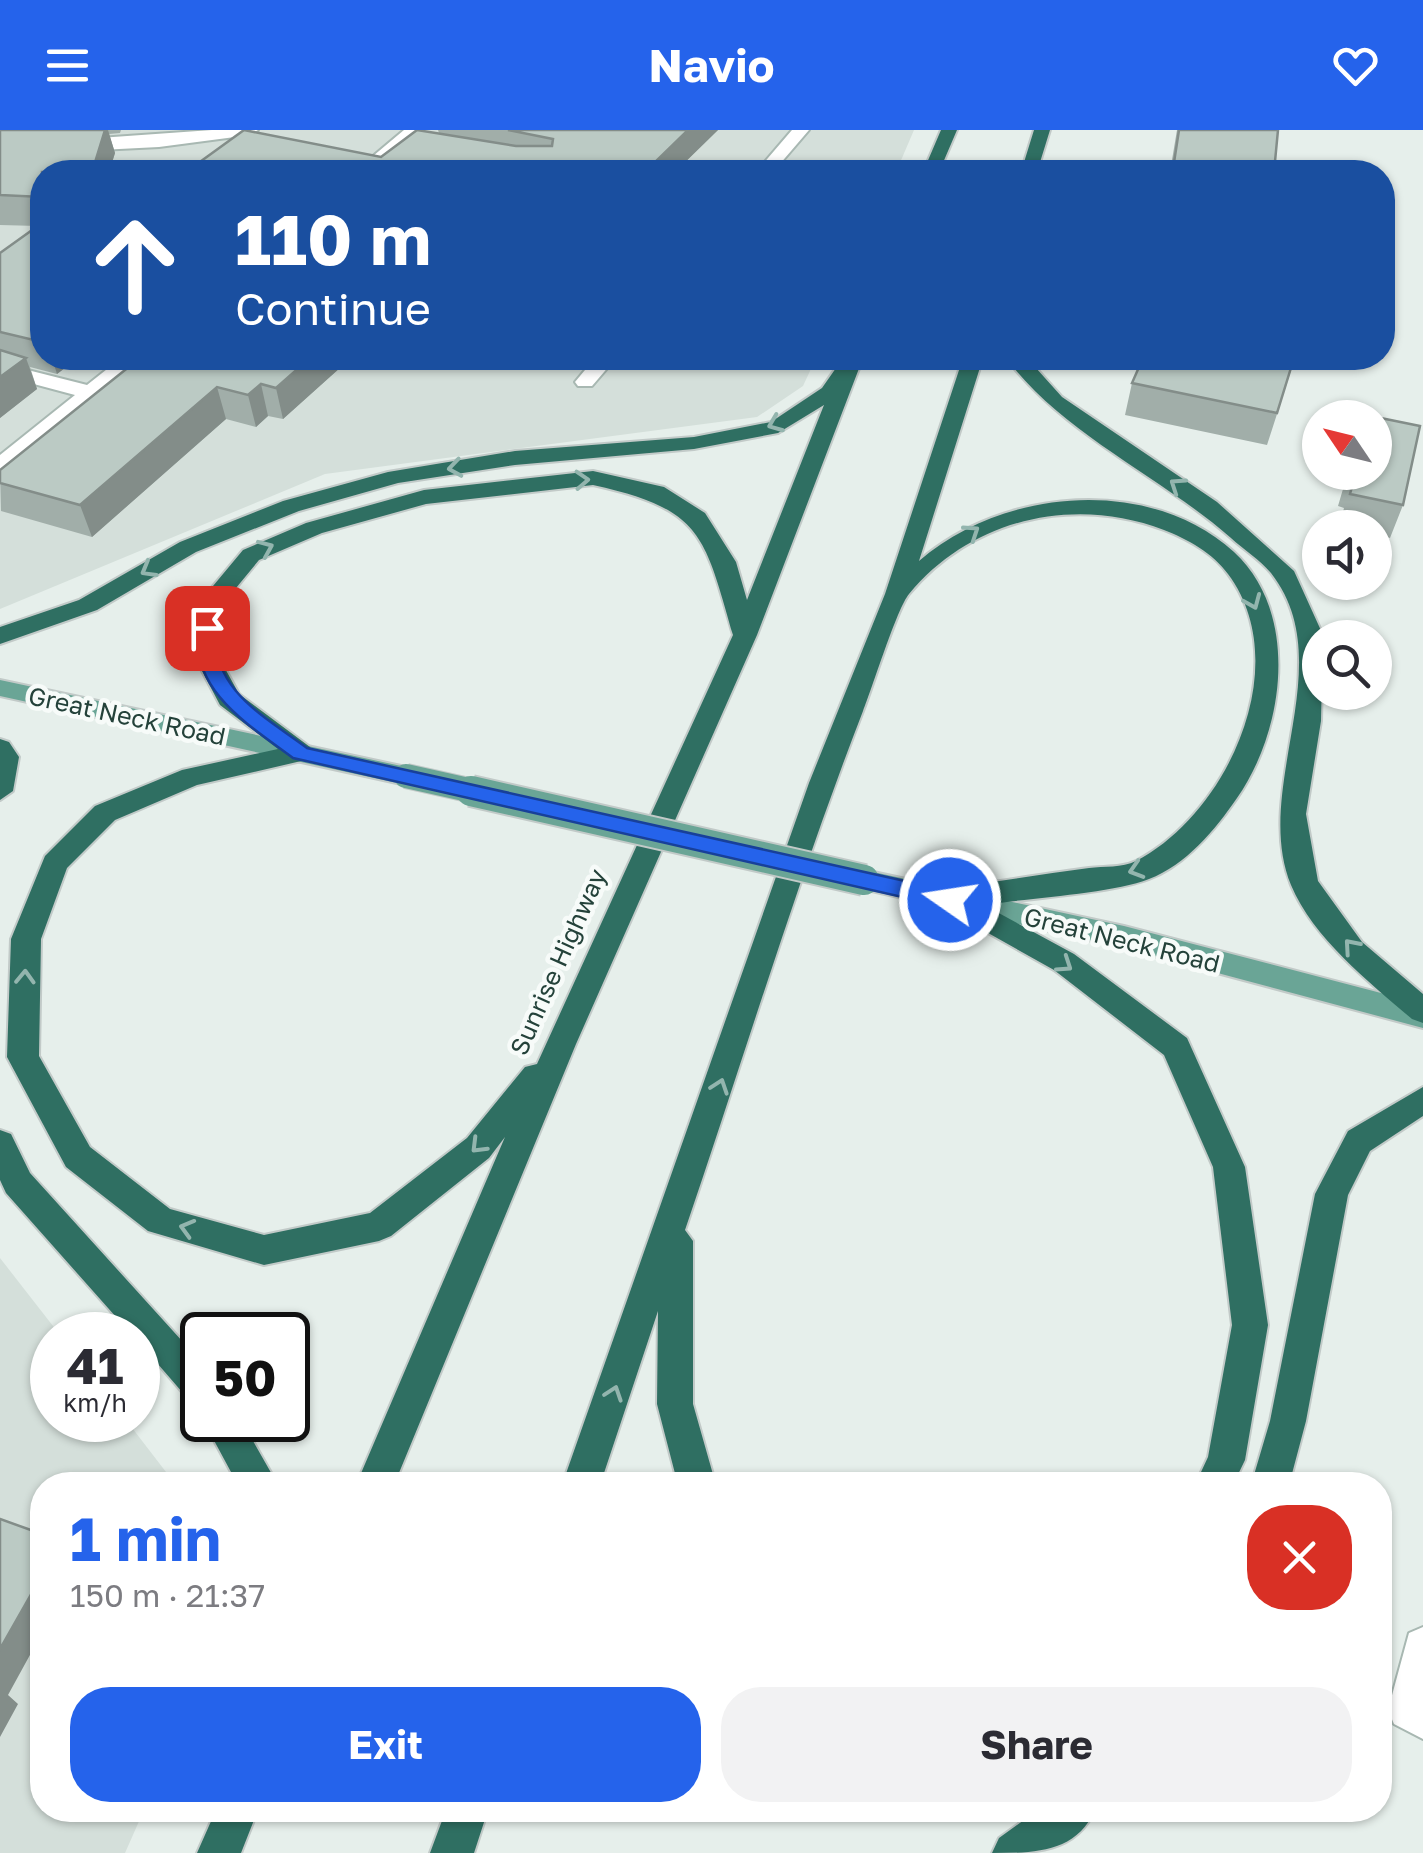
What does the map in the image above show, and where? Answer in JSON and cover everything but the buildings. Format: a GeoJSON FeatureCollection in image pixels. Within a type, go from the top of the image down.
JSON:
{"type":"FeatureCollection","features":[{"type":"Feature","properties":{"kind":"highway"},"geometry":{"type":"LineString","coordinates":[[936,160],[948,130]]}},
{"type":"Feature","properties":{"kind":"highway"},"geometry":{"type":"LineString","coordinates":[[1033,160],[1042,130]]}},
{"type":"Feature","properties":{"kind":"highway"},"geometry":{"type":"LineString","coordinates":[[0,636],[88,605],[188,547],[291,506],[396,477],[515,458],[694,443],[778,427],[828,392],[844,370]]}},
{"type":"Feature","properties":{"kind":"highway","name":"Sunrise Highway"},"geometry":{"type":"LineString","coordinates":[[380,1472],[561,1044],[746,635],[848,370]]}},
{"type":"Feature","properties":{"kind":"highway"},"geometry":{"type":"LineString","coordinates":[[587,1472],[822,783],[898,594],[969,370]]}},
{"type":"Feature","properties":{"kind":"highway"},"geometry":{"type":"LineString","coordinates":[[1027,370],[1054,401],[1209,507],[1282,570],[1311,634],[1308,721],[1292,814],[1304,883],[1352,950],[1423,1014]]}},
{"type":"Feature","properties":{"kind":"highway"},"geometry":{"type":"LineString","coordinates":[[300,754],[229,700],[204,652],[210,604],[251,554],[314,528],[424,497],[593,478],[656,492],[696,518],[724,562],[746,635]]}},
{"type":"Feature","properties":{"kind":"highway"},"geometry":{"type":"LineString","coordinates":[[898,594],[928,563],[985,523],[1045,505],[1114,506],[1189,530],[1242,575],[1264,629],[1264,699],[1245,771],[1205,828],[1142,871],[950,900]]}},
{"type":"Feature","properties":{"kind":"highway"},"geometry":{"type":"LineString","coordinates":[[0,748],[6,757],[0,791]]}},
{"type":"Feature","properties":{"kind":"highway"},"geometry":{"type":"LineString","coordinates":[[300,754],[191,776],[105,813],[55,863],[26,939],[23,1056],[78,1156],[160,1220],[264,1250],[379,1226],[478,1148],[561,1044]]}},
{"type":"Feature","properties":{"kind":"highway"},"geometry":{"type":"LineString","coordinates":[[950,900],[1064,962],[1176,1048],[1184,1064],[1229,1167],[1250,1325],[1226,1460],[1220,1472]]}},
{"type":"Feature","properties":{"kind":"highway"},"geometry":{"type":"LineString","coordinates":[[1274,1472],[1288,1422],[1332,1194],[1360,1141],[1423,1100]]}},
{"type":"Feature","properties":{"kind":"highway"},"geometry":{"type":"LineString","coordinates":[[0,1144],[18,1183],[180,1363]]}},
{"type":"Feature","properties":{"kind":"highway"},"geometry":{"type":"LineString","coordinates":[[676,1215],[675,1404],[693,1472]]}},
{"type":"Feature","properties":{"kind":"highway"},"geometry":{"type":"LineString","coordinates":[[234,1442],[251,1472]]}},
{"type":"Feature","properties":{"kind":"highway"},"geometry":{"type":"LineString","coordinates":[[219,1853],[225,1822]]}},
{"type":"Feature","properties":{"kind":"highway"},"geometry":{"type":"LineString","coordinates":[[219,1853],[232,1822]]}},
{"type":"Feature","properties":{"kind":"highway"},"geometry":{"type":"LineString","coordinates":[[452,1853],[464,1822]]}},
{"type":"Feature","properties":{"kind":"highway"},"geometry":{"type":"LineString","coordinates":[[1014,1853],[1057,1822]]}},
{"type":"Feature","properties":{"kind":"main road","name":"Great Neck Road"},"geometry":{"type":"LineString","coordinates":[[0,688],[1124,938],[1423,1014]]}},
{"type":"Feature","properties":{"kind":"street"},"geometry":{"type":"LineString","coordinates":[[0,150],[159,142],[250,130]]}},
{"type":"Feature","properties":{"kind":"street"},"geometry":{"type":"LineString","coordinates":[[378,160],[414,130]]}},
{"type":"Feature","properties":{"kind":"street"},"geometry":{"type":"LineString","coordinates":[[775,160],[801,130]]}},
{"type":"Feature","properties":{"kind":"street"},"geometry":{"type":"LineString","coordinates":[[396,146],[420,150]]}},
{"type":"Feature","properties":{"kind":"street"},"geometry":{"type":"LineString","coordinates":[[0,369],[90,392]]}},
{"type":"Feature","properties":{"kind":"street"},"geometry":{"type":"LineString","coordinates":[[0,466],[118,370]]}},
{"type":"Feature","properties":{"kind":"street"},"geometry":{"type":"LineString","coordinates":[[585,382],[596,370]]}},
{"type":"Feature","properties":{"kind":"street"},"geometry":{"type":"LineString","coordinates":[[1423,1647],[1408,1710],[1423,1718]]}},
{"type":"Feature","properties":{"kind":"shaded area"},"geometry":{"type":"Polygon","coordinates":[[[0,130],[914,130],[901,160],[30,160],[30,370],[810,370],[803,386],[757,417],[325,474],[0,609],[0,130]]]}},
{"type":"Feature","properties":{"kind":"shaded area"},"geometry":{"type":"Polygon","coordinates":[[[0,1258],[42,1312],[30,1312],[30,1442],[143,1442],[166,1472],[30,1472],[30,1822],[139,1822],[125,1853],[0,1853],[0,1258]]]}},
{"type":"Feature","properties":{"kind":"route"},"geometry":{"type":"LineString","coordinates":[[207,628],[204,652],[229,700],[300,754],[950,900]]}}]}
